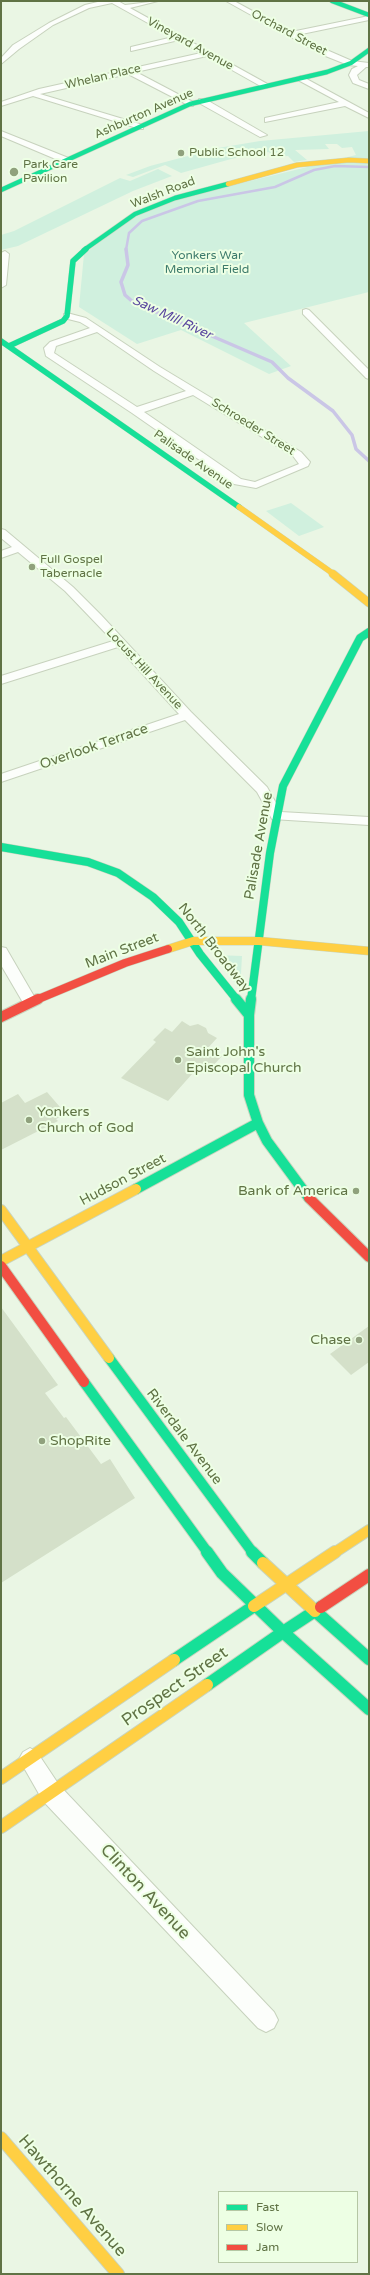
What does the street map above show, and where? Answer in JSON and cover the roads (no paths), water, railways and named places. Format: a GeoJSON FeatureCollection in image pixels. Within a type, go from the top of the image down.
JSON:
{"type":"FeatureCollection","features":[{"type":"Feature","properties":{"kind":"street","name":"Vineyard Avenue"},"geometry":{"type":"LineString","coordinates":[[112,1],[205,54],[267,86]]}},
{"type":"Feature","properties":{"kind":"street"},"geometry":{"type":"LineString","coordinates":[[1,62],[16,47],[51,24],[88,6],[112,1]]}},
{"type":"Feature","properties":{"kind":"street"},"geometry":{"type":"LineString","coordinates":[[123,7],[155,1]]}},
{"type":"Feature","properties":{"kind":"street","name":"Orchard Street"},"geometry":{"type":"LineString","coordinates":[[229,1],[326,53],[366,66]]}},
{"type":"Feature","properties":{"kind":"street"},"geometry":{"type":"LineString","coordinates":[[332,1],[369,16]]}},
{"type":"Feature","properties":{"kind":"street"},"geometry":{"type":"LineString","coordinates":[[290,34],[369,16]]}},
{"type":"Feature","properties":{"kind":"street"},"geometry":{"type":"LineString","coordinates":[[134,49],[178,38]]}},
{"type":"Feature","properties":{"kind":"street","name":"Ashburton Avenue"},"geometry":{"type":"LineString","coordinates":[[1,190],[68,161],[190,104],[301,78],[351,62],[369,50]]}},
{"type":"Feature","properties":{"kind":"street","name":"Whelan Place"},"geometry":{"type":"LineString","coordinates":[[1,104],[32,93],[205,54]]}},
{"type":"Feature","properties":{"kind":"street"},"geometry":{"type":"LineString","coordinates":[[366,66],[355,70],[353,75],[356,81],[369,87]]}},
{"type":"Feature","properties":{"kind":"street"},"geometry":{"type":"LineString","coordinates":[[129,71],[190,104]]}},
{"type":"Feature","properties":{"kind":"street"},"geometry":{"type":"LineString","coordinates":[[301,78],[369,116]]}},
{"type":"Feature","properties":{"kind":"street"},"geometry":{"type":"LineString","coordinates":[[32,93],[140,127]]}},
{"type":"Feature","properties":{"kind":"street"},"geometry":{"type":"LineString","coordinates":[[202,101],[263,135]]}},
{"type":"Feature","properties":{"kind":"street"},"geometry":{"type":"LineString","coordinates":[[268,120],[346,103]]}},
{"type":"Feature","properties":{"kind":"street"},"geometry":{"type":"LineString","coordinates":[[1,133],[68,161]]}},
{"type":"Feature","properties":{"kind":"street","name":"Walsh Road"},"geometry":{"type":"LineString","coordinates":[[67,316],[73,261],[77,255],[135,214],[175,198],[297,165],[349,160],[369,161]]}},
{"type":"Feature","properties":{"kind":"street"},"geometry":{"type":"LineString","coordinates":[[1,285],[4,254]]}},
{"type":"Feature","properties":{"kind":"street"},"geometry":{"type":"LineString","coordinates":[[306,312],[369,376]]}},
{"type":"Feature","properties":{"kind":"street"},"geometry":{"type":"LineString","coordinates":[[4,346],[55,326],[67,316]]}},
{"type":"Feature","properties":{"kind":"street","name":"Schroeder Street"},"geometry":{"type":"LineString","coordinates":[[67,316],[83,320],[98,328],[157,369],[194,390],[297,454],[305,462],[303,466],[267,482],[256,485],[244,484],[234,480],[136,411],[54,359],[49,354],[49,348],[53,344],[98,328]]}},
{"type":"Feature","properties":{"kind":"street","name":"Palisade Avenue"},"geometry":{"type":"LineString","coordinates":[[4,346],[296,547],[340,579],[369,604]]}},
{"type":"Feature","properties":{"kind":"street"},"geometry":{"type":"LineString","coordinates":[[136,411],[194,390]]}},
{"type":"Feature","properties":{"kind":"street","name":"Locust Hill Avenue"},"geometry":{"type":"LineString","coordinates":[[1,532],[69,589],[187,715],[262,790],[277,816]]}},
{"type":"Feature","properties":{"kind":"street"},"geometry":{"type":"LineString","coordinates":[[1,555],[19,548]]}},
{"type":"Feature","properties":{"kind":"street","name":"Palisade Avenue"},"geometry":{"type":"LineString","coordinates":[[369,632],[360,638],[284,786],[277,816],[260,920],[259,941],[249,1015],[249,1095],[258,1123],[280,1161],[302,1191],[369,1257]]}},
{"type":"Feature","properties":{"kind":"street"},"geometry":{"type":"LineString","coordinates":[[1,680],[119,643]]}},
{"type":"Feature","properties":{"kind":"street","name":"Overlook Terrace"},"geometry":{"type":"LineString","coordinates":[[1,778],[187,715]]}},
{"type":"Feature","properties":{"kind":"street"},"geometry":{"type":"LineString","coordinates":[[277,816],[369,821]]}},
{"type":"Feature","properties":{"kind":"street","name":"North Broadway"},"geometry":{"type":"LineString","coordinates":[[1,847],[88,862],[118,872],[153,897],[179,922],[193,941],[200,954],[249,1015]]}},
{"type":"Feature","properties":{"kind":"street","name":"Main Street"},"geometry":{"type":"LineString","coordinates":[[1,1017],[30,1002],[125,962],[193,941],[259,941],[369,951]]}},
{"type":"Feature","properties":{"kind":"street"},"geometry":{"type":"LineString","coordinates":[[1,952],[30,1002]]}},
{"type":"Feature","properties":{"kind":"street","name":"Hudson Street"},"geometry":{"type":"LineString","coordinates":[[1,1261],[258,1123]]}},
{"type":"Feature","properties":{"kind":"street","name":"Riverdale Avenue"},"geometry":{"type":"LineString","coordinates":[[1,1210],[255,1556],[285,1586],[369,1659]]}},
{"type":"Feature","properties":{"kind":"street"},"geometry":{"type":"LineString","coordinates":[[1,1266],[222,1573],[254,1606],[369,1709]]}},
{"type":"Feature","properties":{"kind":"street","name":"Prospect Street"},"geometry":{"type":"LineString","coordinates":[[1,1778],[254,1606],[369,1530]]}},
{"type":"Feature","properties":{"kind":"street","name":"Prospect Street"},"geometry":{"type":"LineString","coordinates":[[1,1828],[283,1632],[369,1575]]}},
{"type":"Feature","properties":{"kind":"street","name":"Clinton Avenue"},"geometry":{"type":"LineString","coordinates":[[30,1759],[51,1793],[266,2020]]}},
{"type":"Feature","properties":{"kind":"street","name":"Hawthorne Avenue"},"geometry":{"type":"LineString","coordinates":[[1,2138],[118,2274]]}},
{"type":"Feature","properties":{"kind":"waterway","name":"Saw Mill River"},"geometry":{"type":"LineString","coordinates":[[126,250],[129,233],[142,221],[198,201],[275,187],[314,170],[335,166],[369,167]]}},
{"type":"Feature","properties":{"kind":"waterway","name":"Saw Mill River"},"geometry":{"type":"LineString","coordinates":[[126,250],[128,265],[121,282],[125,295],[133,302],[272,362],[288,378],[333,411],[352,435],[356,449],[369,461]]}},
{"type":"Feature","properties":{"kind":"place","name":"Public School 12"},"geometry":{"type":"Point","coordinates":[181,153]}},
{"type":"Feature","properties":{"kind":"place","name":"Park Care Pavilion"},"geometry":{"type":"Point","coordinates":[14,172]}},
{"type":"Feature","properties":{"kind":"place","name":"Full Gospel Tabernacle"},"geometry":{"type":"Point","coordinates":[32,567]}},
{"type":"Feature","properties":{"kind":"place","name":"Saint John's Episcopal Church"},"geometry":{"type":"Point","coordinates":[178,1060]}},
{"type":"Feature","properties":{"kind":"place","name":"Yonkers Church of God"},"geometry":{"type":"Point","coordinates":[29,1120]}},
{"type":"Feature","properties":{"kind":"place","name":"Bank of America"},"geometry":{"type":"Point","coordinates":[356,1191]}},
{"type":"Feature","properties":{"kind":"place","name":"Chase"},"geometry":{"type":"Point","coordinates":[359,1340]}},
{"type":"Feature","properties":{"kind":"place","name":"ShopRite"},"geometry":{"type":"Point","coordinates":[42,1441]}},
{"type":"Feature","properties":{"kind":"park label","name":"Yonkers War Memorial Field"},"geometry":{"type":"Point","coordinates":[207,263]}}]}
